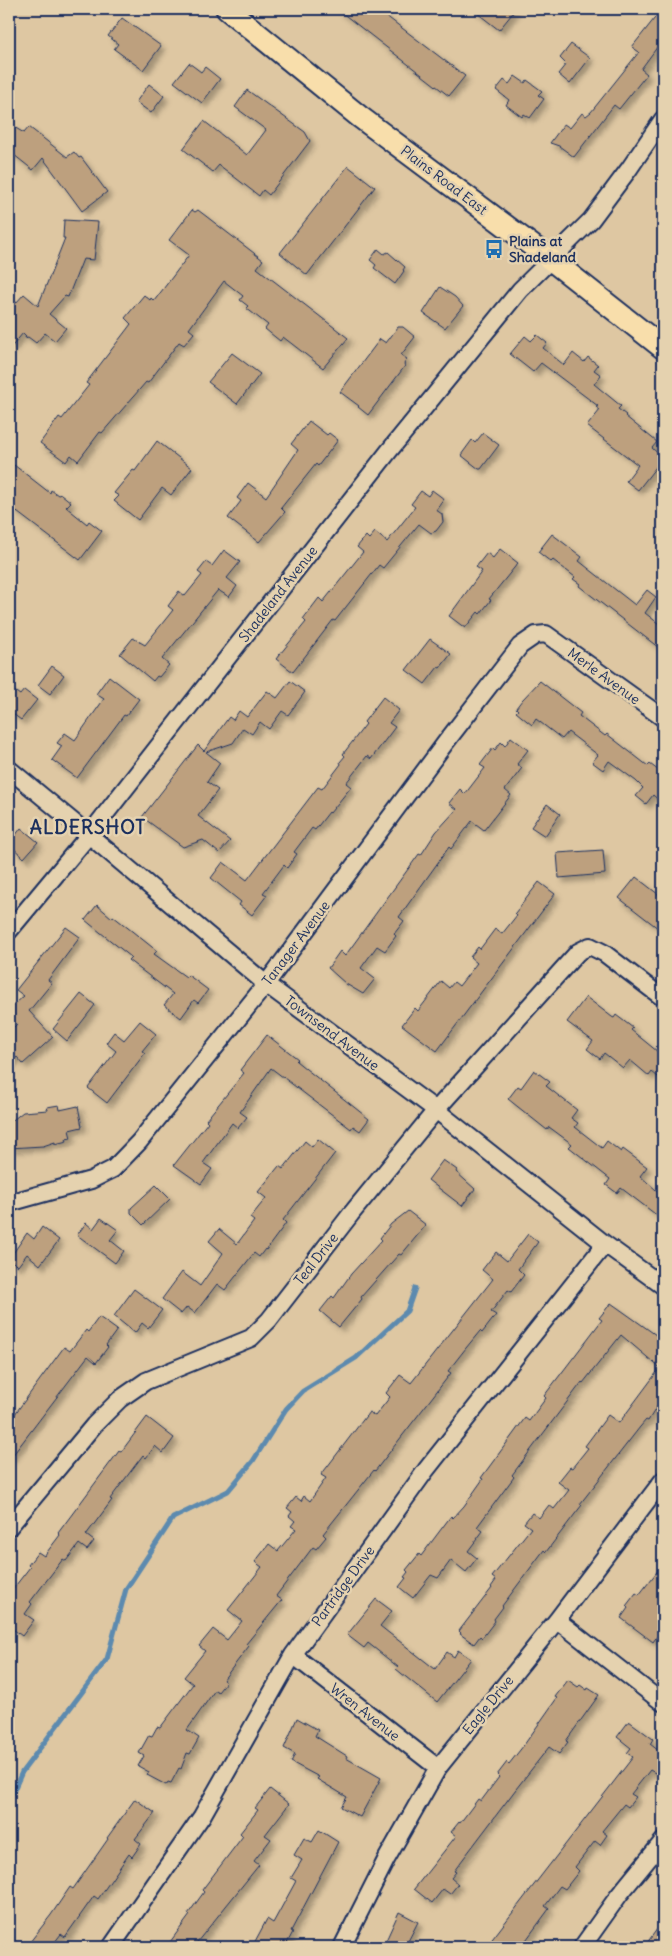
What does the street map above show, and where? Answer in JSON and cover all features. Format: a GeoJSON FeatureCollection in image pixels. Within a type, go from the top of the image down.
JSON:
{"type":"FeatureCollection","features":[{"type":"Feature","properties":{"kind":"main road","name":"Plains Road East"},"geometry":{"type":"LineString","coordinates":[[227,9],[360,117],[550,259],[663,348]]}},
{"type":"Feature","properties":{"kind":"street","name":"Shadeland Avenue"},"geometry":{"type":"LineString","coordinates":[[9,931],[89,835],[389,451],[520,290],[591,220],[663,119]]}},
{"type":"Feature","properties":{"kind":"street","name":"Tanager Avenue"},"geometry":{"type":"LineString","coordinates":[[9,1203],[91,1180],[114,1169],[145,1134],[266,984],[520,646],[536,634],[546,634]]}},
{"type":"Feature","properties":{"kind":"street","name":"Merle Avenue"},"geometry":{"type":"LineString","coordinates":[[546,634],[663,718]]}},
{"type":"Feature","properties":{"kind":"street","name":"Townsend Avenue"},"geometry":{"type":"LineString","coordinates":[[9,770],[266,984],[436,1110],[605,1244],[663,1286]]}},
{"type":"Feature","properties":{"kind":"street","name":"Teal Drive"},"geometry":{"type":"LineString","coordinates":[[9,1527],[94,1425],[120,1399],[146,1381],[251,1338],[269,1320],[351,1214],[436,1110],[578,952],[590,946],[604,953],[663,998]]}},
{"type":"Feature","properties":{"kind":"street","name":"Partridge Drive"},"geometry":{"type":"LineString","coordinates":[[111,1947],[202,1816],[293,1655],[426,1470],[605,1244]]}},
{"type":"Feature","properties":{"kind":"street","name":"Eagle Drive"},"geometry":{"type":"LineString","coordinates":[[342,1947],[387,1858],[438,1768],[556,1620],[663,1480]]}},
{"type":"Feature","properties":{"kind":"street"},"geometry":{"type":"LineString","coordinates":[[556,1620],[663,1703]]}},
{"type":"Feature","properties":{"kind":"street","name":"Wren Avenue"},"geometry":{"type":"LineString","coordinates":[[293,1655],[438,1768]]}},
{"type":"Feature","properties":{"kind":"street"},"geometry":{"type":"LineString","coordinates":[[582,1947],[619,1895],[663,1841]]}},
{"type":"Feature","properties":{"kind":"building"},"geometry":{"type":"Polygon","coordinates":[[[337,9],[377,9],[465,76],[449,96],[337,9]]]}},
{"type":"Feature","properties":{"kind":"building"},"geometry":{"type":"Polygon","coordinates":[[[472,9],[516,9],[499,30],[472,9]]]}},
{"type":"Feature","properties":{"kind":"building"},"geometry":{"type":"Polygon","coordinates":[[[662,9],[663,50],[658,46],[641,69],[647,74],[619,109],[614,105],[574,157],[559,146],[550,143],[564,124],[570,128],[582,113],[586,116],[591,112],[639,52],[632,47],[662,9]]]}},
{"type":"Feature","properties":{"kind":"building"},"geometry":{"type":"Polygon","coordinates":[[[122,18],[161,46],[143,70],[114,49],[118,44],[108,36],[122,18]]]}},
{"type":"Feature","properties":{"kind":"building"},"geometry":{"type":"Polygon","coordinates":[[[571,44],[590,58],[570,84],[558,74],[566,64],[560,58],[571,44]]]}},
{"type":"Feature","properties":{"kind":"building"},"geometry":{"type":"Polygon","coordinates":[[[189,63],[201,72],[205,67],[220,79],[202,103],[174,82],[189,63]]]}},
{"type":"Feature","properties":{"kind":"building"},"geometry":{"type":"Polygon","coordinates":[[[515,76],[525,83],[527,80],[542,91],[538,95],[544,99],[530,118],[524,114],[522,117],[506,105],[509,100],[496,90],[504,80],[509,84],[515,76]]]}},
{"type":"Feature","properties":{"kind":"building"},"geometry":{"type":"Polygon","coordinates":[[[149,84],[164,96],[151,113],[136,102],[149,84]]]}},
{"type":"Feature","properties":{"kind":"building"},"geometry":{"type":"Polygon","coordinates":[[[247,90],[305,132],[310,141],[269,195],[263,190],[259,196],[219,165],[213,172],[183,149],[204,121],[247,155],[266,130],[235,107],[247,90]]]}},
{"type":"Feature","properties":{"kind":"building"},"geometry":{"type":"Polygon","coordinates":[[[9,124],[24,133],[29,127],[67,157],[74,152],[79,158],[81,157],[107,192],[82,211],[43,158],[33,170],[9,151],[9,124]]]}},
{"type":"Feature","properties":{"kind":"building"},"geometry":{"type":"Polygon","coordinates":[[[348,166],[375,187],[307,275],[280,253],[348,166]]]}},
{"type":"Feature","properties":{"kind":"building"},"geometry":{"type":"Polygon","coordinates":[[[192,210],[195,212],[198,210],[263,260],[257,268],[348,338],[323,368],[283,337],[280,341],[265,329],[268,325],[246,308],[248,306],[240,300],[243,296],[224,281],[189,329],[194,333],[184,345],[179,342],[148,383],[146,382],[102,433],[100,432],[78,461],[71,455],[66,462],[40,443],[59,417],[62,419],[89,385],[86,383],[131,324],[125,318],[144,295],[154,301],[189,255],[169,240],[192,210]]]}},
{"type":"Feature","properties":{"kind":"building"},"geometry":{"type":"Polygon","coordinates":[[[64,220],[98,222],[94,260],[83,259],[68,297],[65,296],[49,314],[66,328],[55,341],[45,333],[36,343],[28,337],[25,338],[26,336],[23,333],[9,350],[9,297],[16,303],[24,294],[38,306],[65,238],[63,238],[64,220]]]}},
{"type":"Feature","properties":{"kind":"building"},"geometry":{"type":"Polygon","coordinates":[[[378,249],[384,254],[388,252],[405,267],[395,284],[374,268],[376,265],[370,260],[378,249]]]}},
{"type":"Feature","properties":{"kind":"building"},"geometry":{"type":"Polygon","coordinates":[[[440,287],[455,297],[463,306],[445,328],[423,313],[440,287]]]}},
{"type":"Feature","properties":{"kind":"building"},"geometry":{"type":"Polygon","coordinates":[[[398,327],[403,327],[415,337],[401,355],[407,359],[404,364],[405,366],[368,415],[340,392],[380,339],[386,343],[398,327]]]}},
{"type":"Feature","properties":{"kind":"building"},"geometry":{"type":"Polygon","coordinates":[[[537,335],[547,343],[543,348],[564,365],[573,353],[584,362],[588,357],[598,365],[594,370],[601,375],[594,384],[621,406],[618,409],[625,416],[657,442],[652,448],[663,458],[638,490],[626,481],[638,465],[587,426],[600,410],[596,407],[598,406],[541,363],[533,372],[510,354],[525,336],[531,341],[537,335]]]}},
{"type":"Feature","properties":{"kind":"building"},"geometry":{"type":"Polygon","coordinates":[[[232,353],[260,374],[237,404],[208,382],[232,353]]]}},
{"type":"Feature","properties":{"kind":"building"},"geometry":{"type":"Polygon","coordinates":[[[309,421],[327,435],[329,433],[338,440],[281,508],[285,512],[259,542],[228,518],[241,501],[237,498],[248,483],[266,497],[298,450],[291,444],[309,421]]]}},
{"type":"Feature","properties":{"kind":"building"},"geometry":{"type":"Polygon","coordinates":[[[483,433],[499,445],[481,469],[479,469],[461,455],[472,440],[475,443],[483,433]]]}},
{"type":"Feature","properties":{"kind":"building"},"geometry":{"type":"Polygon","coordinates":[[[157,441],[192,468],[171,495],[162,488],[138,520],[114,501],[119,496],[114,493],[133,470],[135,471],[157,441]]]}},
{"type":"Feature","properties":{"kind":"building"},"geometry":{"type":"Polygon","coordinates":[[[14,465],[50,493],[51,490],[58,495],[61,494],[71,502],[66,507],[87,524],[89,521],[102,531],[80,560],[9,506],[9,472],[14,465]]]}},
{"type":"Feature","properties":{"kind":"building"},"geometry":{"type":"Polygon","coordinates":[[[432,490],[444,499],[436,510],[442,514],[443,522],[436,531],[431,533],[419,524],[383,568],[379,565],[293,672],[276,659],[306,622],[303,619],[319,598],[323,602],[363,552],[357,547],[366,536],[369,539],[375,532],[387,542],[415,507],[411,504],[421,491],[428,496],[432,490]]]}},
{"type":"Feature","properties":{"kind":"building"},"geometry":{"type":"Polygon","coordinates":[[[552,534],[582,557],[579,561],[635,605],[647,590],[656,597],[645,613],[663,627],[663,651],[579,586],[580,584],[573,579],[575,577],[553,560],[551,562],[538,552],[552,534]]]}},
{"type":"Feature","properties":{"kind":"building"},"geometry":{"type":"Polygon","coordinates":[[[500,549],[518,563],[489,599],[491,600],[480,614],[478,612],[465,628],[449,616],[482,571],[476,567],[487,553],[493,558],[500,549]]]}},
{"type":"Feature","properties":{"kind":"building"},"geometry":{"type":"Polygon","coordinates":[[[224,550],[240,562],[227,578],[237,586],[229,597],[218,590],[162,659],[169,665],[153,681],[120,654],[133,638],[145,645],[173,610],[168,606],[179,591],[185,596],[202,575],[198,572],[206,562],[212,566],[224,550]]]}},
{"type":"Feature","properties":{"kind":"building"},"geometry":{"type":"Polygon","coordinates":[[[430,639],[451,654],[425,684],[406,670],[430,639]]]}},
{"type":"Feature","properties":{"kind":"building"},"geometry":{"type":"Polygon","coordinates":[[[52,666],[64,675],[50,694],[38,685],[52,666]]]}},
{"type":"Feature","properties":{"kind":"building"},"geometry":{"type":"Polygon","coordinates":[[[109,676],[139,699],[126,716],[124,715],[77,778],[52,760],[62,746],[57,743],[65,733],[75,740],[104,699],[96,694],[109,676]]]}},
{"type":"Feature","properties":{"kind":"building"},"geometry":{"type":"Polygon","coordinates":[[[290,681],[305,692],[288,715],[282,711],[269,729],[260,722],[252,734],[243,728],[233,743],[206,752],[220,763],[207,782],[218,790],[198,816],[230,841],[219,853],[203,840],[183,847],[142,817],[198,745],[204,751],[229,717],[233,720],[239,711],[247,717],[267,691],[277,698],[290,681]]]}},
{"type":"Feature","properties":{"kind":"building"},"geometry":{"type":"Polygon","coordinates":[[[540,681],[581,713],[579,716],[605,736],[607,734],[648,766],[650,764],[663,774],[663,804],[653,795],[646,804],[636,796],[643,788],[636,781],[609,761],[603,770],[592,762],[598,755],[568,732],[562,739],[536,719],[532,725],[516,712],[518,710],[516,708],[522,700],[540,681]]]}},
{"type":"Feature","properties":{"kind":"building"},"geometry":{"type":"Polygon","coordinates":[[[9,687],[20,695],[24,690],[37,700],[21,720],[9,711],[9,687]]]}},
{"type":"Feature","properties":{"kind":"building"},"geometry":{"type":"Polygon","coordinates":[[[383,697],[399,710],[389,723],[395,727],[371,759],[367,756],[346,783],[351,787],[315,830],[312,828],[294,852],[297,854],[287,868],[284,865],[263,893],[267,895],[252,915],[239,905],[241,902],[211,878],[223,862],[247,880],[318,787],[322,789],[341,764],[340,762],[345,756],[343,754],[366,724],[364,722],[383,697]]]}},
{"type":"Feature","properties":{"kind":"building"},"geometry":{"type":"Polygon","coordinates":[[[511,737],[528,750],[517,764],[522,768],[505,790],[511,795],[484,830],[472,821],[451,849],[449,847],[399,917],[404,921],[394,934],[396,936],[385,951],[377,946],[361,968],[375,979],[363,994],[346,984],[328,968],[340,951],[345,956],[419,854],[421,855],[436,832],[457,809],[449,803],[460,789],[465,794],[485,768],[480,765],[493,748],[495,750],[501,742],[505,746],[511,737]]]}},
{"type":"Feature","properties":{"kind":"building"},"geometry":{"type":"Polygon","coordinates":[[[547,804],[560,814],[545,836],[531,827],[547,804]]]}},
{"type":"Feature","properties":{"kind":"building"},"geometry":{"type":"Polygon","coordinates":[[[21,828],[38,842],[24,858],[9,844],[21,828]]]}},
{"type":"Feature","properties":{"kind":"building"},"geometry":{"type":"Polygon","coordinates":[[[603,850],[605,874],[559,878],[557,853],[603,850]]]}},
{"type":"Feature","properties":{"kind":"building"},"geometry":{"type":"Polygon","coordinates":[[[636,877],[663,898],[663,932],[619,898],[636,877]]]}},
{"type":"Feature","properties":{"kind":"building"},"geometry":{"type":"Polygon","coordinates":[[[539,882],[555,894],[437,1051],[402,1025],[415,1008],[418,1011],[441,981],[449,988],[454,982],[459,986],[477,963],[470,957],[478,947],[480,949],[495,929],[502,934],[517,915],[515,913],[539,882]]]}},
{"type":"Feature","properties":{"kind":"building"},"geometry":{"type":"Polygon","coordinates":[[[97,905],[157,951],[154,954],[208,990],[198,1003],[194,1000],[181,1018],[164,1005],[173,994],[128,960],[131,957],[85,920],[97,905]]]}},
{"type":"Feature","properties":{"kind":"building"},"geometry":{"type":"Polygon","coordinates":[[[66,927],[80,937],[48,980],[52,983],[29,1011],[53,1037],[23,1064],[17,1057],[9,1064],[9,1032],[17,1024],[9,1015],[9,1009],[24,996],[16,990],[66,927]]]}},
{"type":"Feature","properties":{"kind":"building"},"geometry":{"type":"Polygon","coordinates":[[[81,994],[95,1005],[67,1041],[53,1029],[81,994]]]}},
{"type":"Feature","properties":{"kind":"building"},"geometry":{"type":"Polygon","coordinates":[[[586,997],[612,1017],[614,1018],[616,1015],[633,1028],[631,1030],[663,1056],[663,1081],[652,1072],[649,1076],[630,1060],[623,1068],[604,1053],[600,1059],[587,1049],[593,1041],[567,1022],[586,997]]]}},
{"type":"Feature","properties":{"kind":"building"},"geometry":{"type":"Polygon","coordinates":[[[140,1021],[156,1034],[142,1051],[145,1053],[107,1103],[88,1088],[116,1051],[106,1043],[114,1032],[124,1040],[140,1021]]]}},
{"type":"Feature","properties":{"kind":"building"},"geometry":{"type":"Polygon","coordinates":[[[267,1035],[298,1059],[296,1061],[369,1119],[360,1131],[353,1126],[351,1129],[271,1068],[240,1112],[247,1117],[238,1128],[232,1123],[203,1163],[212,1169],[201,1184],[174,1165],[208,1122],[206,1120],[244,1073],[240,1070],[267,1035]]]}},
{"type":"Feature","properties":{"kind":"building"},"geometry":{"type":"Polygon","coordinates":[[[534,1070],[550,1082],[546,1086],[577,1110],[571,1118],[578,1123],[575,1127],[602,1148],[607,1141],[621,1152],[623,1149],[647,1167],[640,1176],[663,1196],[663,1220],[621,1188],[617,1193],[606,1185],[610,1179],[569,1147],[572,1144],[549,1127],[547,1130],[508,1099],[518,1086],[521,1088],[534,1070]]]}},
{"type":"Feature","properties":{"kind":"building"},"geometry":{"type":"Polygon","coordinates":[[[59,1105],[60,1110],[78,1106],[82,1127],[69,1130],[71,1138],[66,1139],[67,1141],[43,1146],[9,1148],[9,1123],[23,1112],[48,1110],[47,1107],[59,1105]]]}},
{"type":"Feature","properties":{"kind":"building"},"geometry":{"type":"Polygon","coordinates":[[[318,1139],[335,1153],[283,1220],[286,1223],[266,1250],[259,1257],[254,1253],[225,1290],[217,1284],[195,1313],[187,1307],[181,1314],[162,1299],[182,1272],[200,1286],[223,1253],[209,1241],[219,1229],[237,1244],[254,1221],[250,1218],[266,1198],[258,1192],[279,1166],[283,1169],[305,1141],[312,1147],[318,1139]]]}},
{"type":"Feature","properties":{"kind":"building"},"geometry":{"type":"Polygon","coordinates":[[[443,1160],[457,1170],[456,1172],[475,1189],[462,1206],[428,1180],[443,1160]]]}},
{"type":"Feature","properties":{"kind":"building"},"geometry":{"type":"Polygon","coordinates":[[[156,1185],[170,1199],[143,1225],[131,1213],[131,1208],[156,1185]]]}},
{"type":"Feature","properties":{"kind":"building"},"geometry":{"type":"Polygon","coordinates":[[[408,1211],[426,1225],[401,1255],[399,1254],[361,1297],[362,1299],[339,1327],[320,1311],[332,1296],[334,1298],[351,1274],[382,1240],[380,1238],[391,1224],[408,1211]]]}},
{"type":"Feature","properties":{"kind":"building"},"geometry":{"type":"Polygon","coordinates":[[[101,1218],[118,1230],[110,1240],[124,1251],[115,1263],[77,1235],[86,1223],[93,1229],[101,1218]]]}},
{"type":"Feature","properties":{"kind":"building"},"geometry":{"type":"Polygon","coordinates":[[[42,1227],[59,1240],[40,1265],[27,1254],[18,1266],[9,1259],[27,1233],[34,1239],[42,1227]]]}},
{"type":"Feature","properties":{"kind":"building"},"geometry":{"type":"Polygon","coordinates":[[[528,1234],[538,1242],[518,1269],[524,1275],[511,1292],[508,1290],[491,1312],[496,1315],[482,1333],[480,1331],[466,1348],[448,1371],[451,1373],[323,1534],[326,1537],[316,1549],[313,1547],[276,1596],[282,1600],[246,1644],[249,1646],[223,1680],[226,1682],[218,1692],[215,1690],[187,1730],[199,1738],[190,1754],[187,1753],[181,1769],[179,1768],[171,1783],[168,1782],[166,1785],[147,1775],[149,1772],[138,1766],[144,1756],[139,1753],[149,1735],[152,1736],[157,1727],[160,1728],[193,1684],[184,1677],[205,1651],[199,1646],[213,1629],[227,1640],[242,1621],[228,1610],[262,1567],[255,1562],[269,1544],[278,1551],[296,1529],[291,1526],[295,1521],[289,1516],[292,1512],[287,1508],[296,1497],[301,1501],[304,1496],[310,1501],[326,1478],[321,1475],[369,1412],[375,1416],[390,1397],[386,1393],[400,1375],[411,1383],[493,1279],[482,1270],[496,1252],[507,1261],[528,1234]]]}},
{"type":"Feature","properties":{"kind":"building"},"geometry":{"type":"Polygon","coordinates":[[[134,1289],[162,1310],[148,1328],[142,1323],[135,1333],[114,1316],[134,1289]]]}},
{"type":"Feature","properties":{"kind":"building"},"geometry":{"type":"Polygon","coordinates":[[[611,1303],[663,1340],[663,1397],[648,1421],[646,1420],[640,1427],[580,1504],[582,1505],[546,1552],[544,1550],[502,1606],[494,1619],[495,1621],[482,1638],[480,1636],[474,1644],[460,1634],[459,1631],[492,1588],[496,1580],[492,1577],[531,1528],[524,1523],[532,1513],[539,1518],[549,1505],[554,1509],[569,1490],[558,1482],[588,1448],[585,1446],[608,1415],[619,1423],[660,1368],[621,1335],[582,1382],[512,1475],[514,1477],[477,1527],[483,1531],[468,1551],[477,1558],[466,1572],[451,1560],[438,1578],[431,1575],[413,1598],[399,1587],[406,1578],[404,1577],[408,1572],[406,1570],[419,1554],[421,1556],[451,1516],[453,1518],[464,1506],[483,1479],[481,1478],[525,1418],[529,1421],[546,1398],[544,1396],[602,1320],[599,1318],[611,1303]]]}},
{"type":"Feature","properties":{"kind":"building"},"geometry":{"type":"Polygon","coordinates":[[[99,1317],[117,1330],[106,1345],[108,1347],[96,1363],[88,1356],[9,1460],[9,1422],[64,1347],[70,1351],[99,1317]]]}},
{"type":"Feature","properties":{"kind":"building"},"geometry":{"type":"Polygon","coordinates":[[[147,1417],[174,1438],[163,1453],[155,1446],[146,1458],[143,1455],[86,1535],[94,1541],[87,1550],[79,1544],[66,1561],[63,1559],[30,1602],[32,1604],[25,1614],[34,1620],[22,1636],[9,1626],[9,1594],[30,1567],[28,1565],[38,1552],[44,1556],[60,1535],[58,1533],[119,1451],[121,1452],[147,1417]]]}},
{"type":"Feature","properties":{"kind":"building"},"geometry":{"type":"Polygon","coordinates":[[[663,1564],[663,1597],[658,1605],[663,1609],[663,1628],[653,1642],[621,1618],[628,1608],[626,1606],[636,1593],[639,1595],[663,1564]]]}},
{"type":"Feature","properties":{"kind":"building"},"geometry":{"type":"Polygon","coordinates":[[[376,1599],[392,1611],[380,1626],[435,1669],[447,1652],[454,1657],[458,1650],[471,1659],[437,1702],[396,1669],[398,1667],[368,1643],[364,1648],[347,1635],[376,1599]]]}},
{"type":"Feature","properties":{"kind":"building"},"geometry":{"type":"Polygon","coordinates":[[[568,1680],[578,1687],[580,1685],[587,1690],[588,1688],[599,1695],[566,1741],[568,1742],[559,1754],[549,1747],[454,1871],[456,1872],[451,1878],[458,1884],[450,1894],[443,1889],[432,1903],[414,1889],[456,1836],[451,1832],[478,1799],[481,1801],[499,1777],[497,1775],[507,1762],[509,1764],[524,1745],[568,1680]]]}},
{"type":"Feature","properties":{"kind":"building"},"geometry":{"type":"Polygon","coordinates":[[[297,1718],[318,1730],[315,1736],[347,1756],[346,1758],[381,1778],[360,1817],[341,1807],[347,1797],[317,1779],[319,1777],[291,1762],[295,1754],[284,1748],[297,1718]]]}},
{"type":"Feature","properties":{"kind":"building"},"geometry":{"type":"Polygon","coordinates":[[[629,1721],[653,1739],[650,1744],[663,1754],[663,1762],[655,1773],[650,1770],[631,1794],[636,1797],[628,1807],[624,1804],[602,1831],[607,1835],[600,1845],[595,1841],[575,1867],[579,1871],[565,1889],[560,1886],[545,1906],[549,1909],[521,1947],[486,1947],[633,1757],[627,1753],[631,1748],[617,1737],[629,1721]]]}},
{"type":"Feature","properties":{"kind":"building"},"geometry":{"type":"Polygon","coordinates":[[[270,1789],[289,1804],[265,1835],[271,1839],[254,1861],[259,1865],[193,1947],[178,1947],[170,1942],[190,1915],[188,1914],[204,1892],[202,1890],[243,1836],[240,1833],[258,1810],[255,1808],[270,1789]]]}},
{"type":"Feature","properties":{"kind":"building"},"geometry":{"type":"Polygon","coordinates":[[[135,1799],[155,1813],[135,1839],[141,1844],[132,1857],[129,1854],[98,1899],[94,1896],[65,1937],[61,1934],[51,1947],[26,1947],[70,1887],[73,1889],[135,1799]]]}},
{"type":"Feature","properties":{"kind":"building"},"geometry":{"type":"Polygon","coordinates":[[[319,1830],[338,1842],[291,1931],[293,1932],[285,1947],[252,1947],[267,1919],[273,1923],[296,1881],[291,1878],[302,1860],[294,1855],[304,1838],[312,1842],[319,1830]]]}},
{"type":"Feature","properties":{"kind":"building"},"geometry":{"type":"Polygon","coordinates":[[[399,1912],[418,1922],[405,1947],[383,1947],[399,1912]]]}},
{"type":"Feature","properties":{"kind":"building"},"geometry":{"type":"Polygon","coordinates":[[[663,1921],[663,1947],[644,1947],[663,1921]]]}},
{"type":"Feature","properties":{"kind":"waterway"},"geometry":{"type":"LineString","coordinates":[[9,1801],[22,1772],[107,1659],[126,1589],[173,1518],[228,1491],[253,1461],[286,1409],[303,1391],[356,1358],[407,1311],[415,1288]]}},
{"type":"Feature","properties":{"kind":"place","name":"Plains at Shadeland"},"geometry":{"type":"Point","coordinates":[494,249]}},
{"type":"Feature","properties":{"kind":"district","name":"ALDERSHOT"},"geometry":{"type":"Point","coordinates":[88,827]}}]}
